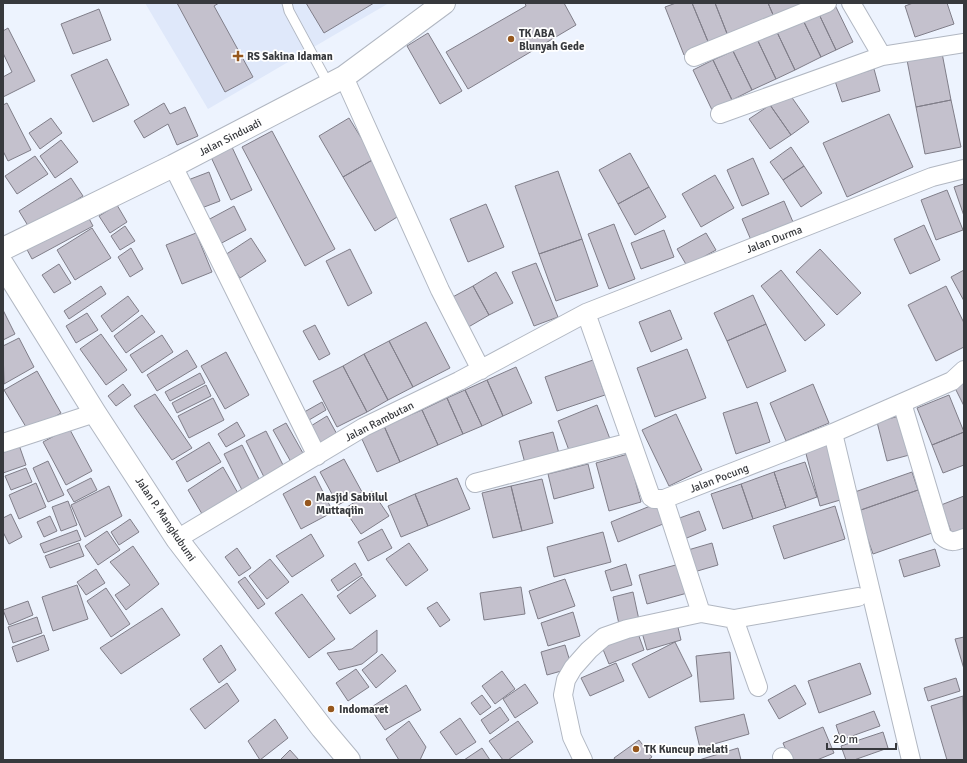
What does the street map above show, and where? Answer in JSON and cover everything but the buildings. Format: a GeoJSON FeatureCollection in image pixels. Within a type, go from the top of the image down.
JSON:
{"type":"FeatureCollection","features":[{"type":"Feature","properties":{"kind":"main road","name":"Jalan Sinduadi"},"geometry":{"type":"LineString","coordinates":[[3,249],[173,166],[337,81],[444,3]]}},
{"type":"Feature","properties":{"kind":"main road","name":"Jalan P. Mangkubumi"},"geometry":{"type":"LineString","coordinates":[[5,271],[177,539],[322,728],[349,760]]}},
{"type":"Feature","properties":{"kind":"street"},"geometry":{"type":"LineString","coordinates":[[694,57],[827,3]]}},
{"type":"Feature","properties":{"kind":"street"},"geometry":{"type":"LineString","coordinates":[[851,3],[882,56]]}},
{"type":"Feature","properties":{"kind":"street"},"geometry":{"type":"LineString","coordinates":[[720,114],[882,56],[964,43]]}},
{"type":"Feature","properties":{"kind":"street"},"geometry":{"type":"LineString","coordinates":[[337,81],[480,370]]}},
{"type":"Feature","properties":{"kind":"street"},"geometry":{"type":"LineString","coordinates":[[173,166],[316,456]]}},
{"type":"Feature","properties":{"kind":"street","name":"Jalan Durma"},"geometry":{"type":"LineString","coordinates":[[586,313],[932,177],[964,169]]}},
{"type":"Feature","properties":{"kind":"street"},"geometry":{"type":"LineString","coordinates":[[586,313],[651,497],[654,499],[664,499],[701,613]]}},
{"type":"Feature","properties":{"kind":"street","name":"Jalan Rambutan"},"geometry":{"type":"LineString","coordinates":[[177,539],[364,427],[480,370],[586,313]]}},
{"type":"Feature","properties":{"kind":"street","name":"Jalan Pocung"},"geometry":{"type":"LineString","coordinates":[[664,499],[833,433],[952,381],[964,370]]}},
{"type":"Feature","properties":{"kind":"street"},"geometry":{"type":"LineString","coordinates":[[902,403],[942,536],[947,540],[954,542],[964,538]]}},
{"type":"Feature","properties":{"kind":"street"},"geometry":{"type":"LineString","coordinates":[[3,443],[95,413]]}},
{"type":"Feature","properties":{"kind":"street"},"geometry":{"type":"LineString","coordinates":[[833,433],[911,760]]}},
{"type":"Feature","properties":{"kind":"street"},"geometry":{"type":"LineString","coordinates":[[475,483],[631,442]]}},
{"type":"Feature","properties":{"kind":"street"},"geometry":{"type":"LineString","coordinates":[[582,760],[572,737],[563,695],[566,680],[573,668],[589,650],[604,637],[628,629],[701,613],[734,619],[858,597]]}},
{"type":"Feature","properties":{"kind":"street"},"geometry":{"type":"LineString","coordinates":[[734,619],[758,687]]}},
{"type":"Feature","properties":{"kind":"lane"},"geometry":{"type":"LineString","coordinates":[[287,3],[289,11],[337,81]]}},
{"type":"Feature","properties":{"kind":"shaded area","name":"RS Sakina Idaman"},"geometry":{"type":"Polygon","coordinates":[[[145,3],[389,3],[208,109],[145,3]]]}},
{"type":"Feature","properties":{"kind":"place","name":"TK ABA Blunyah Gede"},"geometry":{"type":"Point","coordinates":[511,39]}},
{"type":"Feature","properties":{"kind":"place","name":"RS Sakina Idaman"},"geometry":{"type":"Point","coordinates":[238,56]}},
{"type":"Feature","properties":{"kind":"place","name":"Masjid Sabiilul Muttaqiin"},"geometry":{"type":"Point","coordinates":[308,503]}},
{"type":"Feature","properties":{"kind":"place","name":"Indomaret"},"geometry":{"type":"Point","coordinates":[331,709]}},
{"type":"Feature","properties":{"kind":"place","name":"TK Kuncup melati"},"geometry":{"type":"Point","coordinates":[636,749]}}]}
